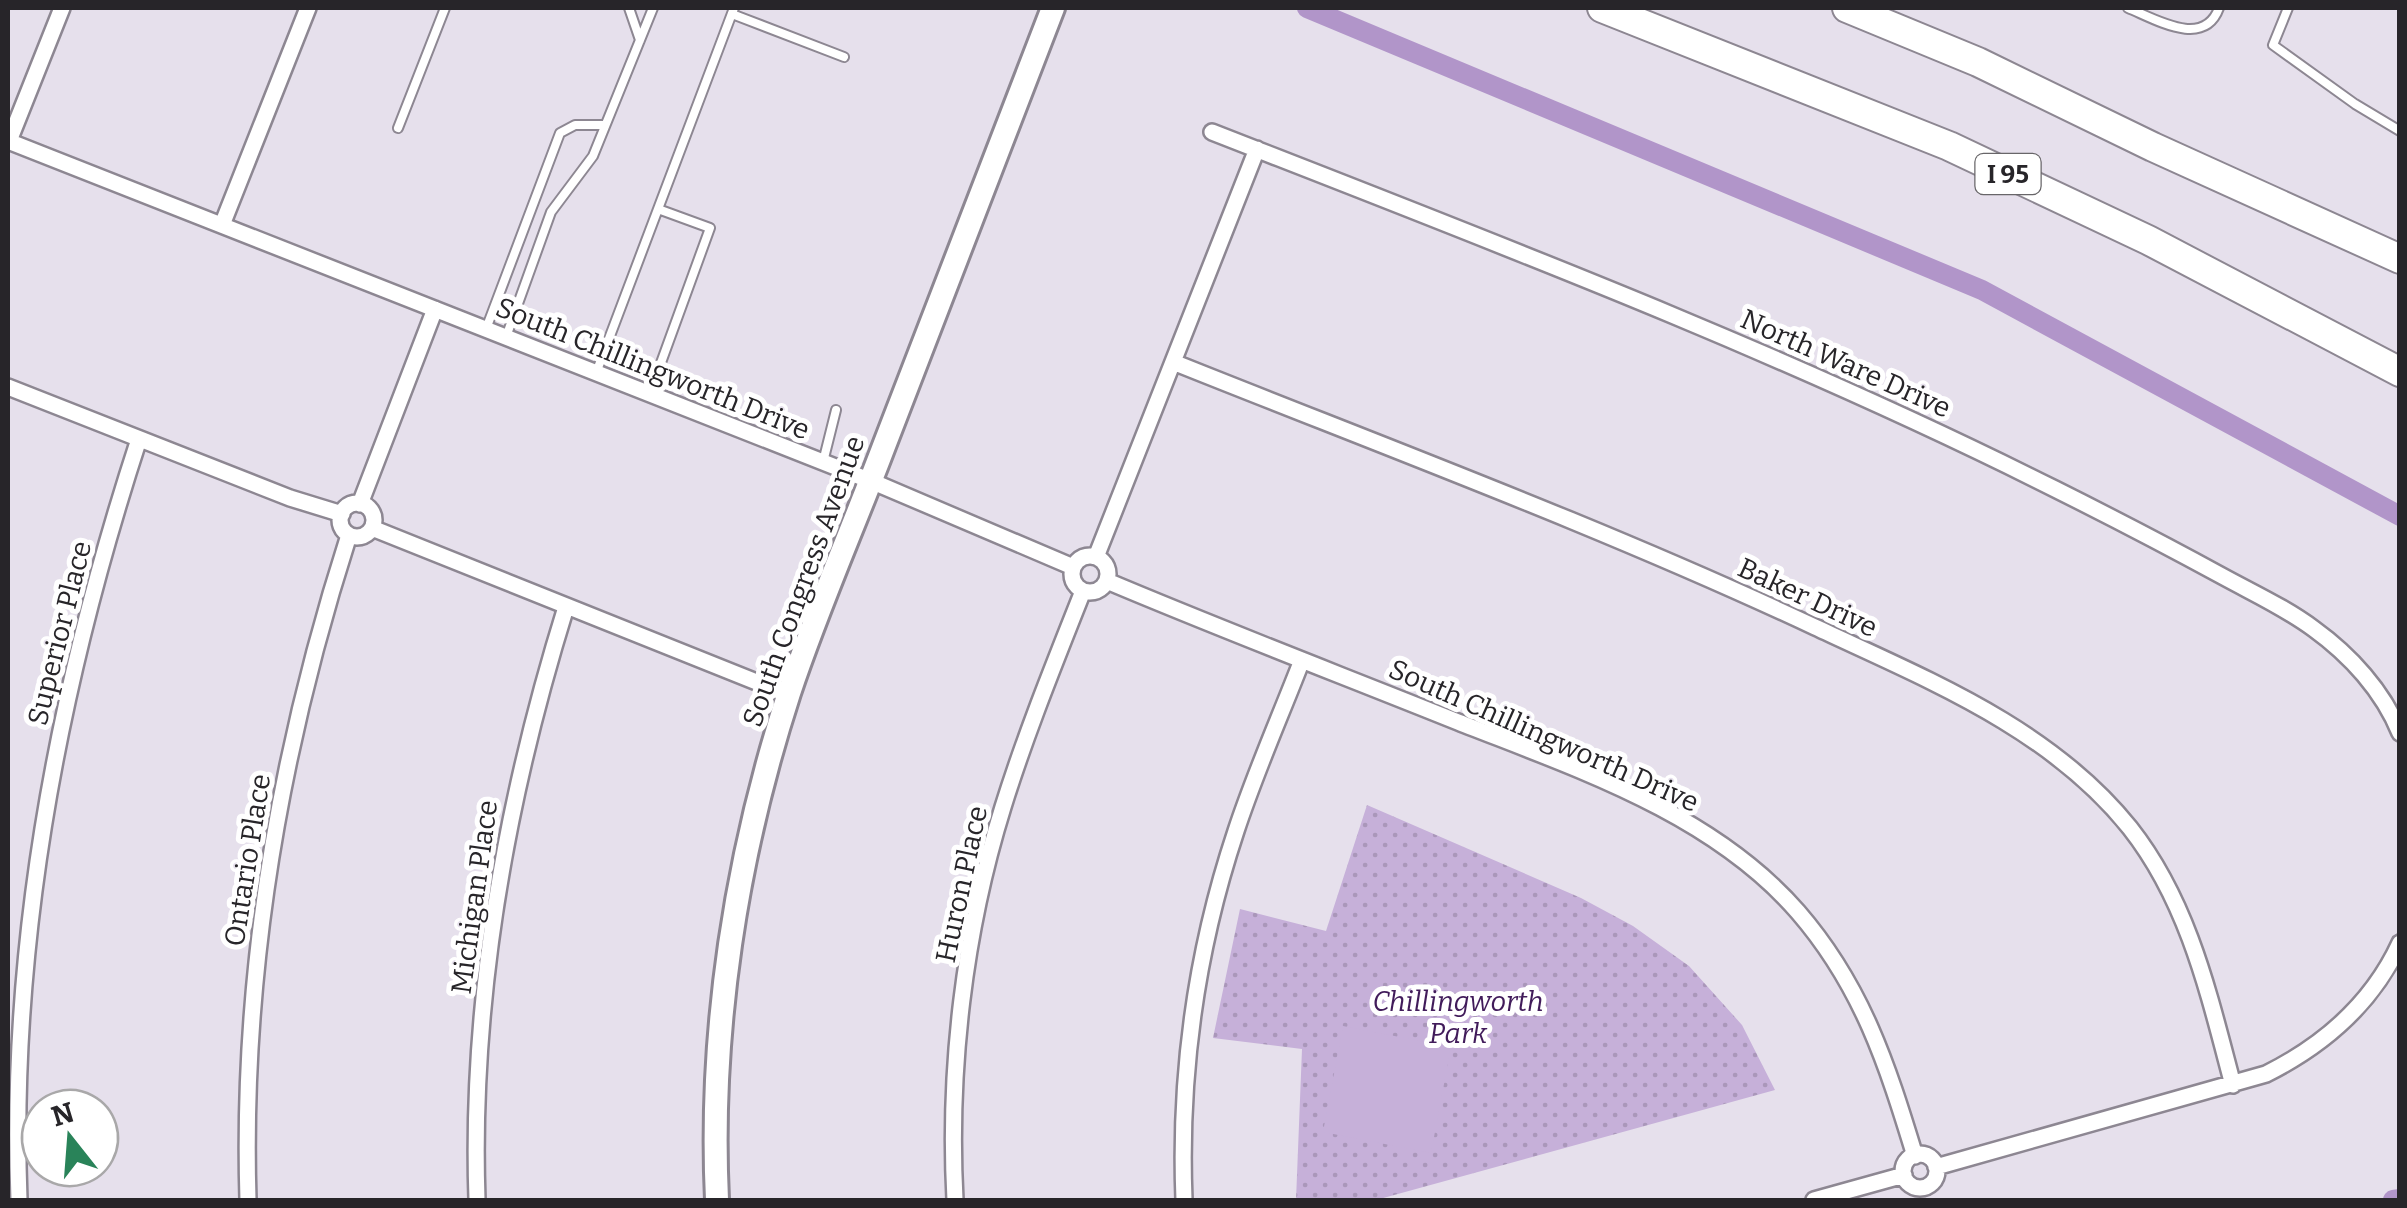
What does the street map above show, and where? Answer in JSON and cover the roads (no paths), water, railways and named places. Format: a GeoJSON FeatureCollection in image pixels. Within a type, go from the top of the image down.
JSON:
{"type":"FeatureCollection","features":[{"type":"Feature","properties":{"kind":"highway","name":"I 95"},"geometry":{"type":"LineString","coordinates":[[1602,8],[1949,146],[2148,240],[2400,372]]}},
{"type":"Feature","properties":{"kind":"highway"},"geometry":{"type":"LineString","coordinates":[[1848,8],[1978,62],[2400,259]]}},
{"type":"Feature","properties":{"kind":"street"},"geometry":{"type":"LineString","coordinates":[[8,141],[62,8]]}},
{"type":"Feature","properties":{"kind":"street"},"geometry":{"type":"LineString","coordinates":[[222,225],[308,8]]}},
{"type":"Feature","properties":{"kind":"street","name":"South Congress Avenue"},"geometry":{"type":"LineString","coordinates":[[717,1200],[716,1110],[732,930],[747,850],[789,695],[1052,8]]}},
{"type":"Feature","properties":{"kind":"street","name":"North Ware Drive"},"geometry":{"type":"LineString","coordinates":[[1212,132],[1676,315],[1988,455],[2311,626],[2359,669],[2380,696],[2400,733]]}},
{"type":"Feature","properties":{"kind":"street","name":"South Chillingworth Drive"},"geometry":{"type":"LineString","coordinates":[[8,141],[824,462],[1073,567]]}},
{"type":"Feature","properties":{"kind":"street"},"geometry":{"type":"LineString","coordinates":[[1096,557],[1257,149]]}},
{"type":"Feature","properties":{"kind":"street"},"geometry":{"type":"LineString","coordinates":[[360,504],[435,309]]}},
{"type":"Feature","properties":{"kind":"street","name":"Baker Drive"},"geometry":{"type":"LineString","coordinates":[[1173,362],[1594,530],[1829,634],[2023,731],[2099,793],[2158,870],[2199,959],[2233,1085]]}},
{"type":"Feature","properties":{"kind":"street"},"geometry":{"type":"LineString","coordinates":[[8,387],[290,498],[342,514]]}},
{"type":"Feature","properties":{"kind":"street","name":"Superior Place"},"geometry":{"type":"LineString","coordinates":[[19,1200],[22,1014],[44,819],[83,627],[140,439]]}},
{"type":"Feature","properties":{"kind":"street"},"geometry":{"type":"LineString","coordinates":[[360,504],[373,515],[372,528],[362,537],[349,535],[342,528],[342,514],[350,505],[360,504]]}},
{"type":"Feature","properties":{"kind":"street"},"geometry":{"type":"LineString","coordinates":[[372,528],[789,695]]}},
{"type":"Feature","properties":{"kind":"street","name":"Ontario Place"},"geometry":{"type":"LineString","coordinates":[[248,1200],[249,1068],[266,883],[300,701],[349,535]]}},
{"type":"Feature","properties":{"kind":"street"},"geometry":{"type":"LineString","coordinates":[[1084,557],[1096,557],[1106,564],[1107,581],[1096,591],[1082,591],[1072,580],[1073,567],[1084,557]]}},
{"type":"Feature","properties":{"kind":"street","name":"South Chillingworth Drive"},"geometry":{"type":"LineString","coordinates":[[1107,581],[1504,740],[1646,802],[1735,854],[1797,911],[1847,979],[1890,1071],[1915,1156]]}},
{"type":"Feature","properties":{"kind":"street","name":"Huron Place"},"geometry":{"type":"LineString","coordinates":[[955,1200],[954,1101],[960,1028],[980,900],[1002,810],[1025,740],[1082,591]]}},
{"type":"Feature","properties":{"kind":"street","name":"Michigan Place"},"geometry":{"type":"LineString","coordinates":[[477,1200],[480,1033],[496,894],[518,774],[566,607]]}},
{"type":"Feature","properties":{"kind":"street"},"geometry":{"type":"LineString","coordinates":[[1184,1200],[1184,1088],[1202,957],[1236,829],[1302,660]]}},
{"type":"Feature","properties":{"kind":"street"},"geometry":{"type":"LineString","coordinates":[[1936,1167],[2266,1074],[2296,1059],[2337,1029],[2381,977],[2400,943]]}},
{"type":"Feature","properties":{"kind":"street"},"geometry":{"type":"LineString","coordinates":[[1915,1156],[1928,1156],[1936,1167],[1936,1180],[1926,1194],[1912,1186],[1904,1175],[1904,1166],[1915,1156]]}},
{"type":"Feature","properties":{"kind":"street"},"geometry":{"type":"LineString","coordinates":[[1814,1200],[1904,1175]]}},
{"type":"Feature","properties":{"kind":"lane"},"geometry":{"type":"LineString","coordinates":[[398,128],[445,8]]}},
{"type":"Feature","properties":{"kind":"lane"},"geometry":{"type":"LineString","coordinates":[[629,8],[640,40]]}},
{"type":"Feature","properties":{"kind":"lane"},"geometry":{"type":"LineString","coordinates":[[506,337],[551,212],[593,156],[653,8]]}},
{"type":"Feature","properties":{"kind":"lane"},"geometry":{"type":"LineString","coordinates":[[2128,8],[2182,30],[2200,28],[2216,16],[2219,8]]}},
{"type":"Feature","properties":{"kind":"lane"},"geometry":{"type":"LineString","coordinates":[[2288,8],[2273,45],[2354,104],[2400,130]]}},
{"type":"Feature","properties":{"kind":"lane"},"geometry":{"type":"LineString","coordinates":[[596,373],[733,11],[844,57]]}},
{"type":"Feature","properties":{"kind":"lane"},"geometry":{"type":"LineString","coordinates":[[486,329],[560,133],[575,125],[604,125]]}},
{"type":"Feature","properties":{"kind":"lane"},"geometry":{"type":"LineString","coordinates":[[650,394],[710,228],[658,209]]}},
{"type":"Feature","properties":{"kind":"lane"},"geometry":{"type":"LineString","coordinates":[[824,462],[836,410]]}},
{"type":"Feature","properties":{"kind":"waterway"},"geometry":{"type":"LineString","coordinates":[[1307,8],[1982,290],[2400,516]]}},
{"type":"Feature","properties":{"kind":"waterway"},"geometry":{"type":"LineString","coordinates":[[2393,1200],[2400,1199]]}},
{"type":"Feature","properties":{"kind":"park label","name":"Chillingworth Park"},"geometry":{"type":"Point","coordinates":[1458,1017]}}]}
